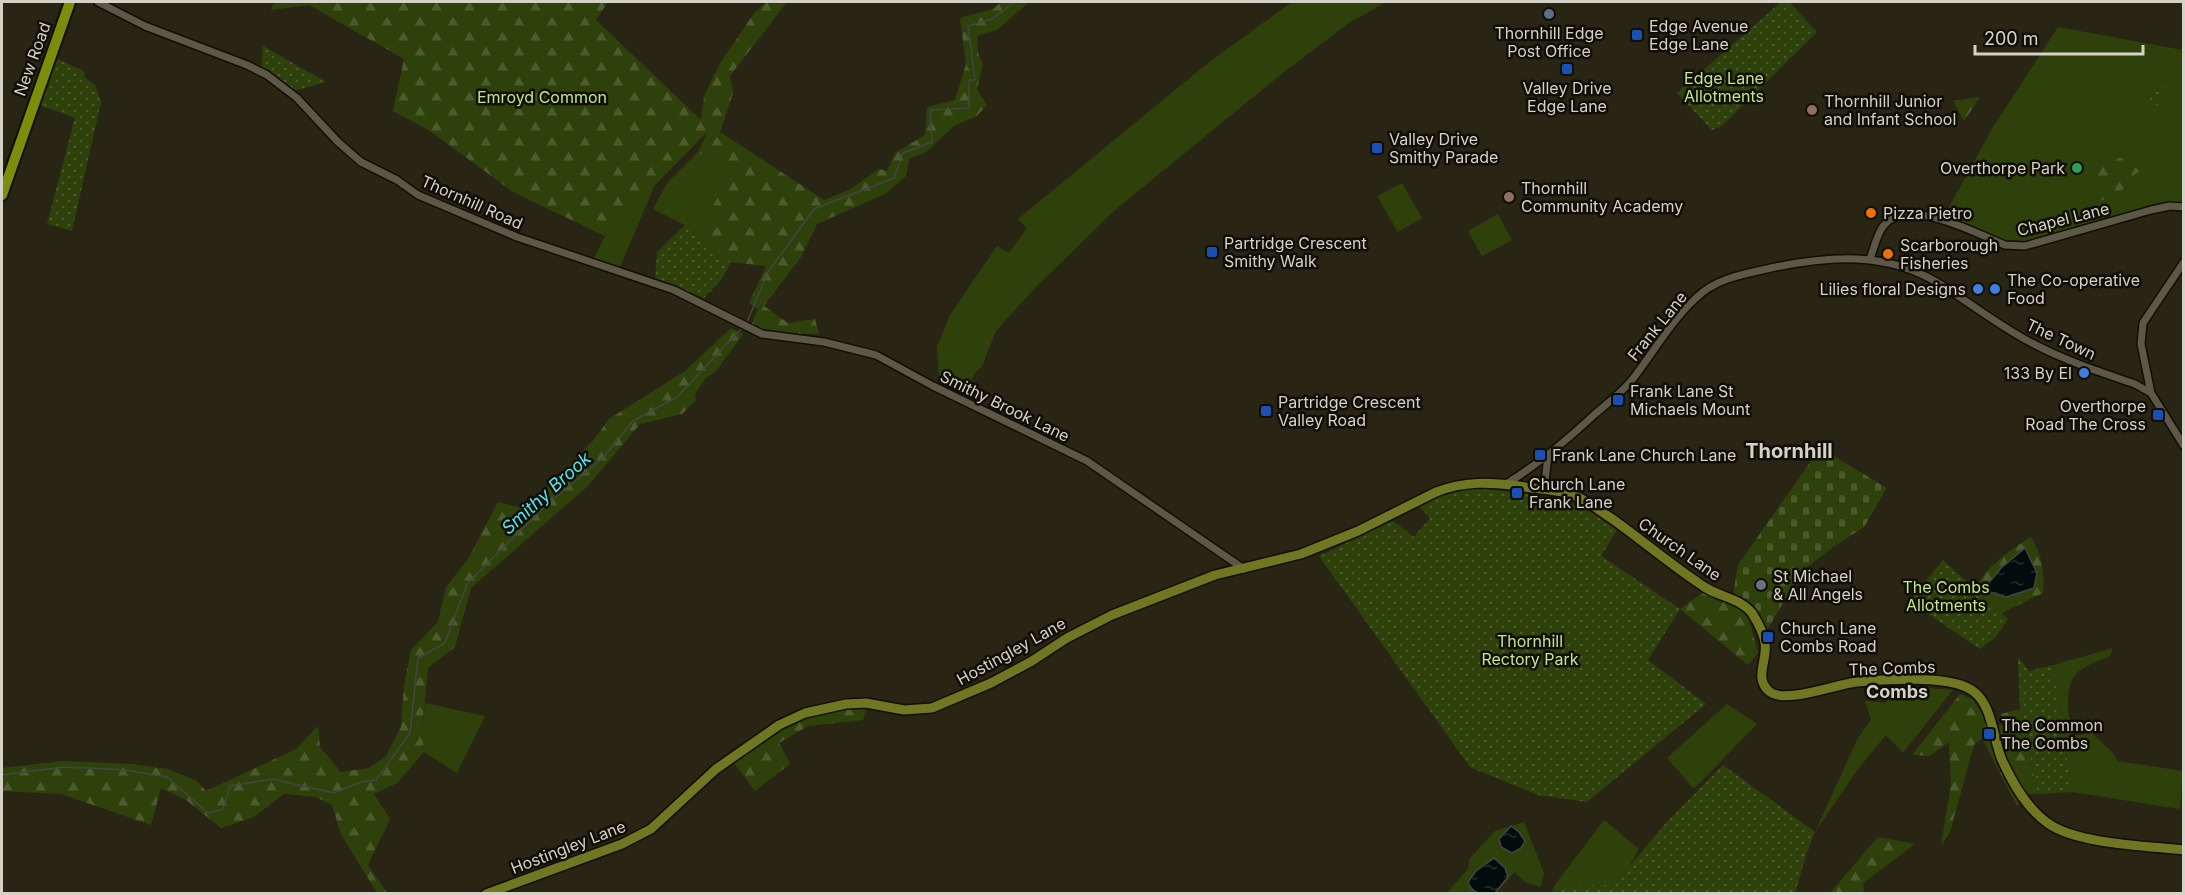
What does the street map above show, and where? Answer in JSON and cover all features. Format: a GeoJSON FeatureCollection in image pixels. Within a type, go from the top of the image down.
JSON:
{"type":"FeatureCollection","features":[{"type":"Feature","properties":{"kind":"highway","name":"New Road"},"geometry":{"type":"LineString","coordinates":[[2,195],[69,2]]}},
{"type":"Feature","properties":{"kind":"main road","name":"Church Lane"},"geometry":{"type":"LineString","coordinates":[[1436,492],[1479,482],[1566,493],[1586,501],[1702,586],[1746,606],[1753,615],[1765,643],[1761,678],[1768,691],[1780,696]]}},
{"type":"Feature","properties":{"kind":"main road","name":"Hostingley Lane"},"geometry":{"type":"LineString","coordinates":[[486,894],[622,844],[651,829],[716,769],[779,725],[804,713],[846,704],[866,703],[904,710],[932,708],[991,683],[1032,661],[1067,638],[1112,615],[1187,585],[1311,550],[1358,531],[1436,492]]}},
{"type":"Feature","properties":{"kind":"main road","name":"The Combs"},"geometry":{"type":"LineString","coordinates":[[1780,696],[1858,682],[1945,681],[1969,688],[1985,704],[2002,759],[2023,799],[2050,825],[2097,840],[2184,850]]}},
{"type":"Feature","properties":{"kind":"street","name":"Thornhill Road"},"geometry":{"type":"LineString","coordinates":[[98,2],[145,26],[247,65],[267,75],[297,98],[338,142],[361,162],[397,180],[418,195],[517,237],[674,291],[732,320]]}},
{"type":"Feature","properties":{"kind":"street","name":"Chapel Lane"},"geometry":{"type":"LineString","coordinates":[[1870,259],[1885,224],[1895,216],[1934,217],[2005,245],[2025,246],[2151,210],[2170,206],[2184,207]]}},
{"type":"Feature","properties":{"kind":"street","name":"Frank Lane"},"geometry":{"type":"LineString","coordinates":[[1503,484],[1548,456],[1630,382],[1697,297],[1723,280],[1743,273],[1843,257],[1884,261]]}},
{"type":"Feature","properties":{"kind":"street","name":"The Town"},"geometry":{"type":"LineString","coordinates":[[1884,261],[1936,282],[2031,343],[2135,384],[2151,393]]}},
{"type":"Feature","properties":{"kind":"street"},"geometry":{"type":"LineString","coordinates":[[2184,262],[2143,323],[2141,344],[2151,393],[2184,446]]}},
{"type":"Feature","properties":{"kind":"street","name":"Smithy Brook Lane"},"geometry":{"type":"LineString","coordinates":[[732,320],[766,335],[824,342],[876,355],[933,386],[1088,461],[1244,569]]}},
{"type":"Feature","properties":{"kind":"street"},"geometry":{"type":"LineString","coordinates":[[1544,490],[1548,456]]}},
{"type":"Feature","properties":{"kind":"green space"},"geometry":{"type":"Polygon","coordinates":[[[274,2],[311,2],[309,5],[271,10],[274,2]]]}},
{"type":"Feature","properties":{"kind":"green space","name":"Emroyd Common"},"geometry":{"type":"Polygon","coordinates":[[[311,2],[608,2],[596,20],[701,120],[704,96],[720,63],[755,12],[767,2],[787,2],[730,76],[733,93],[720,132],[824,200],[851,189],[879,169],[887,171],[895,153],[925,135],[927,107],[955,100],[966,64],[960,18],[993,9],[1001,2],[1029,2],[997,30],[977,36],[978,53],[983,64],[977,89],[987,105],[977,116],[954,126],[926,152],[909,159],[906,176],[885,194],[817,224],[801,257],[764,306],[788,323],[815,319],[819,334],[768,333],[751,326],[758,309],[749,303],[766,266],[731,262],[702,245],[707,217],[730,175],[698,152],[708,131],[605,236],[513,192],[430,131],[393,111],[404,59],[309,5],[311,2]]]}},
{"type":"Feature","properties":{"kind":"green space"},"geometry":{"type":"Polygon","coordinates":[[[1292,2],[1386,2],[1349,23],[1284,72],[1115,210],[1036,287],[996,331],[982,366],[975,373],[963,394],[939,381],[937,347],[950,315],[997,246],[1009,253],[1027,228],[1018,219],[1208,63],[1292,2]]]}},
{"type":"Feature","properties":{"kind":"green space","name":"Edge Lane Allotments"},"geometry":{"type":"Polygon","coordinates":[[[1781,2],[1789,2],[1817,32],[1722,126],[1712,130],[1677,93],[1781,2]]]}},
{"type":"Feature","properties":{"kind":"green space","name":"Overthorpe Park"},"geometry":{"type":"Polygon","coordinates":[[[2058,27],[2183,50],[2183,207],[2170,206],[2015,246],[1942,220],[1992,129],[2058,27]]]}},
{"type":"Feature","properties":{"kind":"green space"},"geometry":{"type":"Polygon","coordinates":[[[263,46],[326,82],[294,91],[261,70],[263,46]]]}},
{"type":"Feature","properties":{"kind":"green space"},"geometry":{"type":"Polygon","coordinates":[[[54,57],[85,72],[84,77],[95,85],[101,102],[72,231],[47,224],[75,118],[37,104],[54,57]]]}},
{"type":"Feature","properties":{"kind":"green space"},"geometry":{"type":"Polygon","coordinates":[[[2158,85],[2166,89],[2157,106],[2149,102],[2158,85]]]}},
{"type":"Feature","properties":{"kind":"green space"},"geometry":{"type":"Polygon","coordinates":[[[1980,97],[1964,121],[1953,101],[1980,97]]]}},
{"type":"Feature","properties":{"kind":"green space"},"geometry":{"type":"Polygon","coordinates":[[[698,152],[730,175],[707,217],[704,235],[653,209],[667,183],[698,152]]]}},
{"type":"Feature","properties":{"kind":"green space"},"geometry":{"type":"Polygon","coordinates":[[[2122,158],[2128,165],[2138,164],[2147,169],[2134,175],[2135,181],[2130,186],[2097,202],[2093,181],[2096,172],[2099,168],[2122,158]]]}},
{"type":"Feature","properties":{"kind":"green space"},"geometry":{"type":"Polygon","coordinates":[[[1402,183],[1422,218],[1398,232],[1377,196],[1402,183]]]}},
{"type":"Feature","properties":{"kind":"green space"},"geometry":{"type":"Polygon","coordinates":[[[655,185],[620,267],[593,260],[605,236],[655,185]]]}},
{"type":"Feature","properties":{"kind":"green space"},"geometry":{"type":"Polygon","coordinates":[[[1498,214],[1512,240],[1482,256],[1468,231],[1498,214]]]}},
{"type":"Feature","properties":{"kind":"green space"},"geometry":{"type":"Polygon","coordinates":[[[685,225],[704,235],[702,245],[731,262],[721,280],[704,298],[655,280],[657,252],[685,225]]]}},
{"type":"Feature","properties":{"kind":"green space"},"geometry":{"type":"Polygon","coordinates":[[[731,328],[743,334],[717,370],[706,378],[695,394],[696,400],[682,414],[640,424],[588,486],[471,588],[455,647],[428,668],[422,729],[424,752],[397,783],[374,794],[390,819],[368,865],[387,893],[377,893],[341,834],[332,805],[316,797],[284,794],[254,817],[221,828],[186,800],[161,788],[151,825],[61,794],[2,791],[2,768],[63,761],[132,764],[167,769],[197,781],[206,791],[296,749],[318,726],[320,747],[341,772],[369,768],[386,756],[401,727],[404,685],[411,650],[438,622],[446,587],[468,559],[498,502],[526,509],[592,442],[609,419],[685,371],[731,328]]]}},
{"type":"Feature","properties":{"kind":"green space"},"geometry":{"type":"Polygon","coordinates":[[[1820,448],[1887,488],[1864,527],[1801,572],[1765,634],[1733,595],[1738,565],[1820,448]]]}},
{"type":"Feature","properties":{"kind":"green space","name":"Thornhill Rectory Park"},"geometry":{"type":"Polygon","coordinates":[[[1481,488],[1541,496],[1583,507],[1617,530],[1601,556],[1680,609],[1648,660],[1706,704],[1587,802],[1538,795],[1470,767],[1319,556],[1393,521],[1414,537],[1430,518],[1419,506],[1450,491],[1481,488]]]}},
{"type":"Feature","properties":{"kind":"green space"},"geometry":{"type":"Polygon","coordinates":[[[2031,537],[2042,564],[2043,593],[2002,613],[1976,590],[1979,582],[1999,560],[2031,537]]]}},
{"type":"Feature","properties":{"kind":"green space","name":"The Combs Allotments"},"geometry":{"type":"Polygon","coordinates":[[[1943,560],[2008,619],[1996,637],[1980,649],[1909,601],[1943,560]]]}},
{"type":"Feature","properties":{"kind":"green space"},"geometry":{"type":"Polygon","coordinates":[[[1706,590],[1747,613],[1758,653],[1748,665],[1680,609],[1706,590]]]}},
{"type":"Feature","properties":{"kind":"green space"},"geometry":{"type":"Polygon","coordinates":[[[2113,648],[2110,656],[2086,666],[2079,671],[2070,684],[2068,702],[2072,736],[2092,733],[2118,761],[2183,771],[2180,809],[2072,792],[2053,665],[2113,648]]]}},
{"type":"Feature","properties":{"kind":"green space"},"geometry":{"type":"Polygon","coordinates":[[[2018,657],[2029,671],[2053,665],[2072,792],[2038,794],[2020,709],[2018,657]]]}},
{"type":"Feature","properties":{"kind":"green space"},"geometry":{"type":"Polygon","coordinates":[[[1892,685],[1953,690],[1903,753],[1886,735],[1858,769],[1815,832],[1857,740],[1871,719],[1865,701],[1886,703],[1892,685]]]}},
{"type":"Feature","properties":{"kind":"green space"},"geometry":{"type":"Polygon","coordinates":[[[1960,694],[1972,699],[1982,713],[1999,758],[2021,801],[2017,806],[1982,738],[1974,745],[1950,832],[1941,846],[1951,784],[1949,742],[1929,756],[1912,755],[1960,694]]]}},
{"type":"Feature","properties":{"kind":"green space"},"geometry":{"type":"Polygon","coordinates":[[[425,703],[485,716],[457,773],[424,752],[422,729],[425,703]]]}},
{"type":"Feature","properties":{"kind":"green space"},"geometry":{"type":"Polygon","coordinates":[[[1727,704],[1757,724],[1694,789],[1667,758],[1727,704]]]}},
{"type":"Feature","properties":{"kind":"green space"},"geometry":{"type":"Polygon","coordinates":[[[848,709],[866,709],[863,720],[808,726],[779,743],[790,764],[755,791],[734,763],[784,727],[809,716],[848,709]]]}},
{"type":"Feature","properties":{"kind":"green space"},"geometry":{"type":"Polygon","coordinates":[[[2020,709],[2038,794],[2026,794],[2006,757],[1995,726],[2003,725],[2001,714],[2020,709]]]}},
{"type":"Feature","properties":{"kind":"green space"},"geometry":{"type":"Polygon","coordinates":[[[1723,765],[1815,832],[1795,893],[1552,893],[1554,886],[1609,885],[1629,867],[1665,824],[1723,765]]]}},
{"type":"Feature","properties":{"kind":"green space"},"geometry":{"type":"Polygon","coordinates":[[[1604,820],[1639,849],[1629,867],[1609,885],[1554,886],[1604,820]]]}},
{"type":"Feature","properties":{"kind":"green space"},"geometry":{"type":"Polygon","coordinates":[[[1524,822],[1544,873],[1541,887],[1526,883],[1515,872],[1495,893],[1446,894],[1468,869],[1469,859],[1495,831],[1524,822]]]}},
{"type":"Feature","properties":{"kind":"green space"},"geometry":{"type":"Polygon","coordinates":[[[1878,837],[1915,844],[1863,883],[1864,893],[1830,893],[1878,837]]]}},
{"type":"Feature","properties":{"kind":"water"},"geometry":{"type":"Polygon","coordinates":[[[2025,548],[2037,573],[2034,588],[2006,597],[1983,590],[2001,568],[2025,548]]]}},
{"type":"Feature","properties":{"kind":"water"},"geometry":{"type":"Polygon","coordinates":[[[1511,826],[1525,841],[1521,848],[1512,853],[1501,847],[1499,839],[1511,826]]]}},
{"type":"Feature","properties":{"kind":"water"},"geometry":{"type":"Polygon","coordinates":[[[1494,858],[1505,868],[1508,877],[1495,893],[1475,891],[1468,882],[1476,871],[1494,858]]]}},
{"type":"Feature","properties":{"kind":"waterway","name":"Smithy Brook"},"geometry":{"type":"LineString","coordinates":[[747,322],[768,272],[814,209],[894,178],[903,153],[932,142],[930,110],[969,108],[969,80],[975,80],[968,26],[992,19],[1015,2]]}},
{"type":"Feature","properties":{"kind":"waterway","name":"Smithy Brook"},"geometry":{"type":"LineString","coordinates":[[2,775],[64,767],[126,770],[167,777],[208,813],[223,809],[230,786],[272,779],[334,793],[361,782],[376,780],[410,733],[418,658],[445,643],[467,584],[547,504],[603,458],[633,421],[677,397],[742,328]]}},
{"type":"Feature","properties":{"kind":"place","name":"Thornhill Edge Post Office"},"geometry":{"type":"Point","coordinates":[1549,14]}},
{"type":"Feature","properties":{"kind":"place","name":"Edge Avenue Edge Lane"},"geometry":{"type":"Point","coordinates":[1637,35]}},
{"type":"Feature","properties":{"kind":"place","name":"Valley Drive Edge Lane"},"geometry":{"type":"Point","coordinates":[1567,69]}},
{"type":"Feature","properties":{"kind":"place","name":"Thornhill Junior and Infant School"},"geometry":{"type":"Point","coordinates":[1812,110]}},
{"type":"Feature","properties":{"kind":"place","name":"Valley Drive Smithy Parade"},"geometry":{"type":"Point","coordinates":[1377,148]}},
{"type":"Feature","properties":{"kind":"place","name":"Overthorpe Park"},"geometry":{"type":"Point","coordinates":[2077,168]}},
{"type":"Feature","properties":{"kind":"place","name":"Thornhill Community Academy"},"geometry":{"type":"Point","coordinates":[1509,197]}},
{"type":"Feature","properties":{"kind":"place","name":"Pizza Pietro"},"geometry":{"type":"Point","coordinates":[1871,213]}},
{"type":"Feature","properties":{"kind":"place","name":"Partridge Crescent Smithy Walk"},"geometry":{"type":"Point","coordinates":[1212,252]}},
{"type":"Feature","properties":{"kind":"place","name":"Scarborough Fisheries"},"geometry":{"type":"Point","coordinates":[1888,254]}},
{"type":"Feature","properties":{"kind":"place","name":"Lilies floral Designs"},"geometry":{"type":"Point","coordinates":[1978,289]}},
{"type":"Feature","properties":{"kind":"place","name":"The Co-operative Food"},"geometry":{"type":"Point","coordinates":[1995,289]}},
{"type":"Feature","properties":{"kind":"place","name":"133 By El"},"geometry":{"type":"Point","coordinates":[2084,373]}},
{"type":"Feature","properties":{"kind":"place","name":"Frank Lane St Michaels Mount"},"geometry":{"type":"Point","coordinates":[1618,400]}},
{"type":"Feature","properties":{"kind":"place","name":"Partridge Crescent Valley Road"},"geometry":{"type":"Point","coordinates":[1266,411]}},
{"type":"Feature","properties":{"kind":"place","name":"Overthorpe Road The Cross"},"geometry":{"type":"Point","coordinates":[2158,415]}},
{"type":"Feature","properties":{"kind":"place","name":"Frank Lane Church Lane"},"geometry":{"type":"Point","coordinates":[1540,455]}},
{"type":"Feature","properties":{"kind":"place","name":"Church Lane Frank Lane"},"geometry":{"type":"Point","coordinates":[1517,493]}},
{"type":"Feature","properties":{"kind":"place","name":"St Michael & All Angels"},"geometry":{"type":"Point","coordinates":[1761,585]}},
{"type":"Feature","properties":{"kind":"place","name":"Church Lane Combs Road"},"geometry":{"type":"Point","coordinates":[1768,637]}},
{"type":"Feature","properties":{"kind":"place","name":"The Common The Combs"},"geometry":{"type":"Point","coordinates":[1989,734]}},
{"type":"Feature","properties":{"kind":"district","name":"Thornhill"},"geometry":{"type":"Point","coordinates":[1789,451]}},
{"type":"Feature","properties":{"kind":"district","name":"Combs"},"geometry":{"type":"Point","coordinates":[1897,691]}}]}
